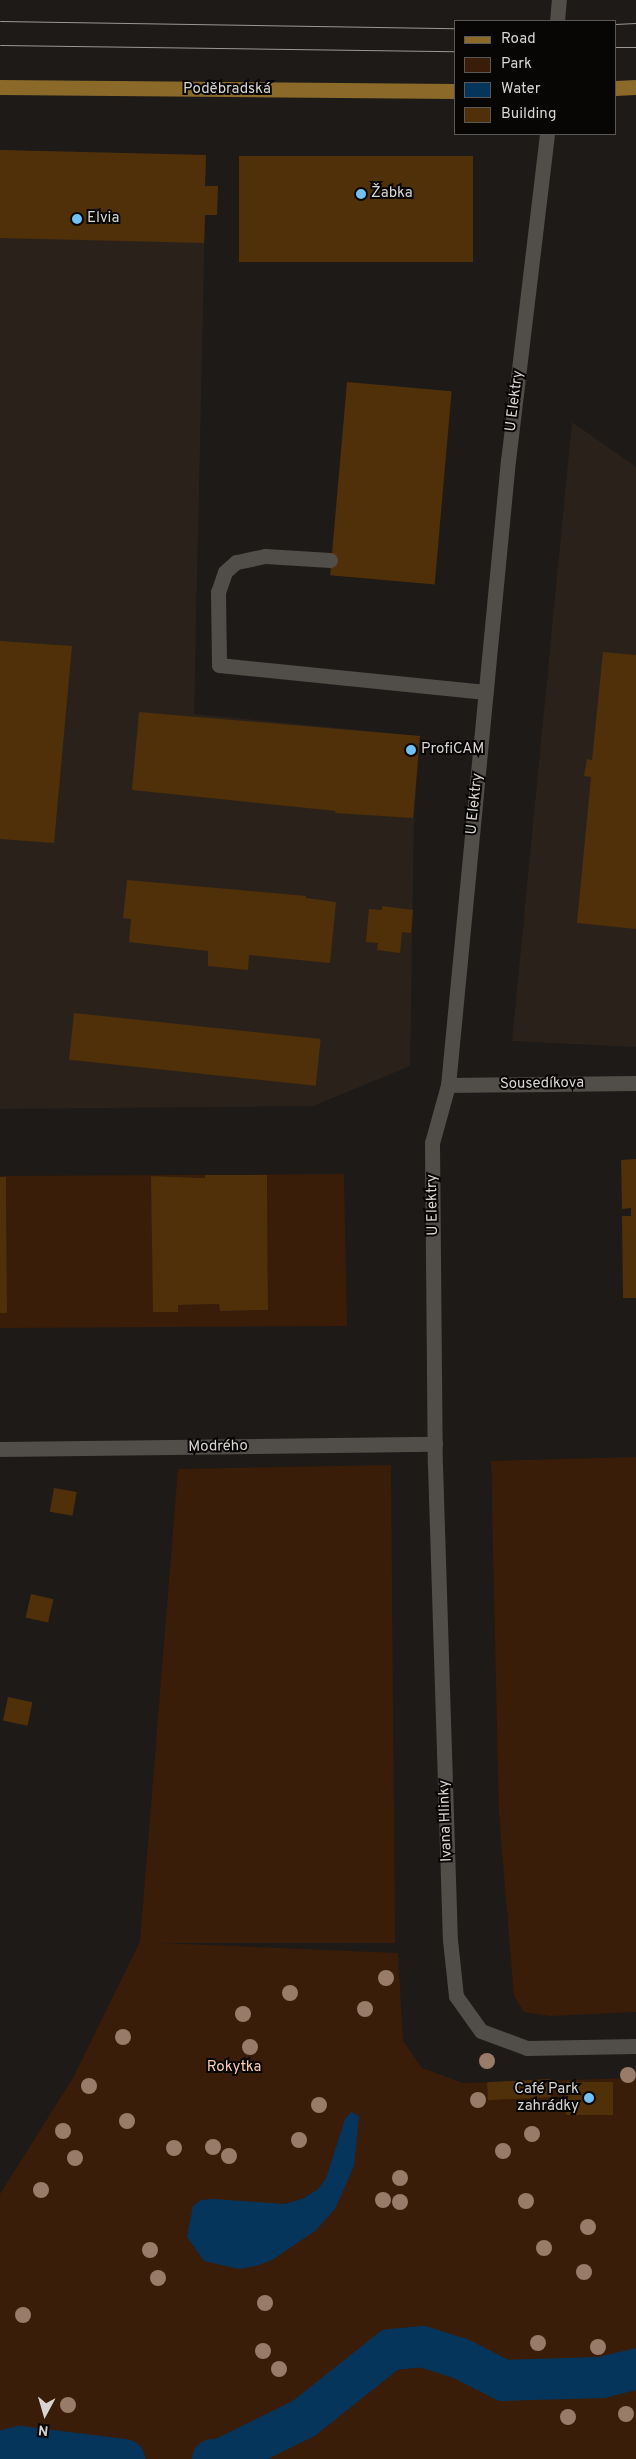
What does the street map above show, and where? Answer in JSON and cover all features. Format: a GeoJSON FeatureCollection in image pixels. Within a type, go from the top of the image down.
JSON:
{"type":"FeatureCollection","features":[{"type":"Feature","properties":{"kind":"main road","name":"Poděbradská"},"geometry":{"type":"LineString","coordinates":[[0,87],[454,91]]}},
{"type":"Feature","properties":{"kind":"main road"},"geometry":{"type":"LineString","coordinates":[[616,88],[636,87]]}},
{"type":"Feature","properties":{"kind":"street"},"geometry":{"type":"LineString","coordinates":[[557,20],[559,0]]}},
{"type":"Feature","properties":{"kind":"street","name":"U Elektry"},"geometry":{"type":"LineString","coordinates":[[435,1444],[432,1143],[448,1085],[508,460],[547,135]]}},
{"type":"Feature","properties":{"kind":"street"},"geometry":{"type":"LineString","coordinates":[[330,560],[264,556],[236,562],[225,572],[218,592],[219,665],[486,692]]}},
{"type":"Feature","properties":{"kind":"street","name":"Sousedíkova"},"geometry":{"type":"LineString","coordinates":[[448,1085],[636,1083]]}},
{"type":"Feature","properties":{"kind":"street","name":"Modrého"},"geometry":{"type":"LineString","coordinates":[[0,1449],[435,1444]]}},
{"type":"Feature","properties":{"kind":"street","name":"Ivana Hlinky"},"geometry":{"type":"LineString","coordinates":[[435,1444],[450,1940],[456,1996],[481,2031],[527,2048],[636,2046]]}},
{"type":"Feature","properties":{"kind":"shaded area"},"geometry":{"type":"Polygon","coordinates":[[[0,150],[206,155],[205,186],[218,186],[217,215],[205,215],[194,714],[420,736],[414,818],[410,1066],[313,1106],[0,1109],[0,150]]]}},
{"type":"Feature","properties":{"kind":"shaded area"},"geometry":{"type":"Polygon","coordinates":[[[572,422],[636,467],[636,1047],[512,1041],[572,422]]]}},
{"type":"Feature","properties":{"kind":"green space"},"geometry":{"type":"Polygon","coordinates":[[[344,1174],[347,1326],[0,1328],[0,1313],[7,1312],[6,1178],[0,1176],[344,1174]],[[205,1175],[205,1178],[152,1176],[178,1305],[219,1304],[220,1311],[268,1310],[267,1175],[205,1175]]]}},
{"type":"Feature","properties":{"kind":"green space"},"geometry":{"type":"Polygon","coordinates":[[[636,1457],[636,2012],[550,2016],[524,2012],[514,1996],[499,1815],[491,1461],[636,1457]]]}},
{"type":"Feature","properties":{"kind":"green space","name":"Rokytka"},"geometry":{"type":"Polygon","coordinates":[[[391,1465],[395,1943],[159,1943],[398,1953],[403,2041],[422,2068],[463,2083],[636,2078],[636,2459],[0,2459],[0,2194],[73,2078],[140,1942],[178,1469],[391,1465]],[[345,2119],[326,2178],[318,2189],[302,2199],[284,2204],[201,2200],[187,2237],[204,2261],[335,2209],[345,2119]]]}},
{"type":"Feature","properties":{"kind":"water"},"geometry":{"type":"Polygon","coordinates":[[[351,2112],[359,2116],[354,2166],[335,2209],[315,2231],[272,2260],[256,2266],[239,2269],[204,2261],[187,2237],[193,2206],[201,2200],[214,2199],[284,2204],[302,2199],[318,2189],[326,2178],[345,2119],[351,2112]]]}},
{"type":"Feature","properties":{"kind":"building"},"geometry":{"type":"Polygon","coordinates":[[[0,150],[206,155],[205,186],[218,186],[217,215],[205,215],[204,243],[0,238],[0,150]]]}},
{"type":"Feature","properties":{"kind":"building"},"geometry":{"type":"Polygon","coordinates":[[[239,156],[473,156],[473,262],[239,262],[239,156]]]}},
{"type":"Feature","properties":{"kind":"building"},"geometry":{"type":"Polygon","coordinates":[[[347,382],[452,391],[435,584],[330,575],[347,382]]]}},
{"type":"Feature","properties":{"kind":"building"},"geometry":{"type":"Polygon","coordinates":[[[0,641],[72,646],[54,843],[0,839],[0,641]]]}},
{"type":"Feature","properties":{"kind":"building"},"geometry":{"type":"Polygon","coordinates":[[[603,652],[636,655],[636,929],[577,923],[591,777],[584,776],[587,759],[592,760],[603,652]]]}},
{"type":"Feature","properties":{"kind":"building"},"geometry":{"type":"Polygon","coordinates":[[[139,712],[420,736],[413,818],[335,813],[336,811],[132,790],[139,712]]]}},
{"type":"Feature","properties":{"kind":"building"},"geometry":{"type":"Polygon","coordinates":[[[127,880],[306,896],[306,898],[336,902],[330,963],[249,955],[248,970],[208,966],[208,951],[129,942],[131,919],[123,918],[127,880]]]}},
{"type":"Feature","properties":{"kind":"building"},"geometry":{"type":"Polygon","coordinates":[[[382,906],[413,910],[411,933],[402,932],[400,953],[377,950],[378,943],[366,942],[369,909],[382,910],[382,906]]]}},
{"type":"Feature","properties":{"kind":"building"},"geometry":{"type":"Polygon","coordinates":[[[74,1013],[321,1039],[316,1086],[69,1060],[74,1013]]]}},
{"type":"Feature","properties":{"kind":"building"},"geometry":{"type":"Polygon","coordinates":[[[636,1159],[636,1298],[623,1298],[622,1216],[631,1216],[631,1208],[622,1209],[621,1160],[636,1159]]]}},
{"type":"Feature","properties":{"kind":"building"},"geometry":{"type":"Polygon","coordinates":[[[205,1175],[267,1175],[268,1310],[220,1311],[219,1304],[178,1305],[178,1312],[153,1312],[151,1176],[205,1178],[205,1175]]]}},
{"type":"Feature","properties":{"kind":"building"},"geometry":{"type":"Polygon","coordinates":[[[0,1177],[6,1177],[7,1313],[0,1313],[0,1177]]]}},
{"type":"Feature","properties":{"kind":"building"},"geometry":{"type":"Polygon","coordinates":[[[54,1488],[77,1492],[72,1516],[50,1512],[54,1488]]]}},
{"type":"Feature","properties":{"kind":"building"},"geometry":{"type":"Polygon","coordinates":[[[31,1594],[53,1599],[48,1623],[26,1617],[31,1594]]]}},
{"type":"Feature","properties":{"kind":"building"},"geometry":{"type":"Polygon","coordinates":[[[8,1697],[32,1702],[27,1726],[3,1720],[8,1697]]]}},
{"type":"Feature","properties":{"kind":"building"},"geometry":{"type":"Polygon","coordinates":[[[550,2079],[551,2097],[488,2100],[487,2082],[550,2079]]]}},
{"type":"Feature","properties":{"kind":"building","name":"Café Park zahrádky"},"geometry":{"type":"Polygon","coordinates":[[[566,2082],[613,2082],[613,2115],[566,2115],[566,2082]]]}},
{"type":"Feature","properties":{"kind":"waterway"},"geometry":{"type":"LineString","coordinates":[[212,2459],[222,2458],[303,2418],[390,2349],[422,2346],[460,2358],[503,2380],[601,2377],[636,2368]]}},
{"type":"Feature","properties":{"kind":"waterway"},"geometry":{"type":"LineString","coordinates":[[0,2451],[20,2446],[124,2459]]}},
{"type":"Feature","properties":{"kind":"tram line"},"geometry":{"type":"LineString","coordinates":[[0,21],[454,28]]}},
{"type":"Feature","properties":{"kind":"tram line"},"geometry":{"type":"LineString","coordinates":[[616,24],[636,23]]}},
{"type":"Feature","properties":{"kind":"tram line"},"geometry":{"type":"LineString","coordinates":[[0,45],[454,51]]}},
{"type":"Feature","properties":{"kind":"tram line"},"geometry":{"type":"LineString","coordinates":[[616,47],[636,47]]}},
{"type":"Feature","properties":{"kind":"place","name":"Žabka"},"geometry":{"type":"Point","coordinates":[361,194]}},
{"type":"Feature","properties":{"kind":"place","name":"Elvia"},"geometry":{"type":"Point","coordinates":[77,219]}},
{"type":"Feature","properties":{"kind":"place","name":"ProfiCAM"},"geometry":{"type":"Point","coordinates":[411,750]}},
{"type":"Feature","properties":{"kind":"place","name":"Café Park zahrádky"},"geometry":{"type":"Point","coordinates":[589,2098]}}]}
